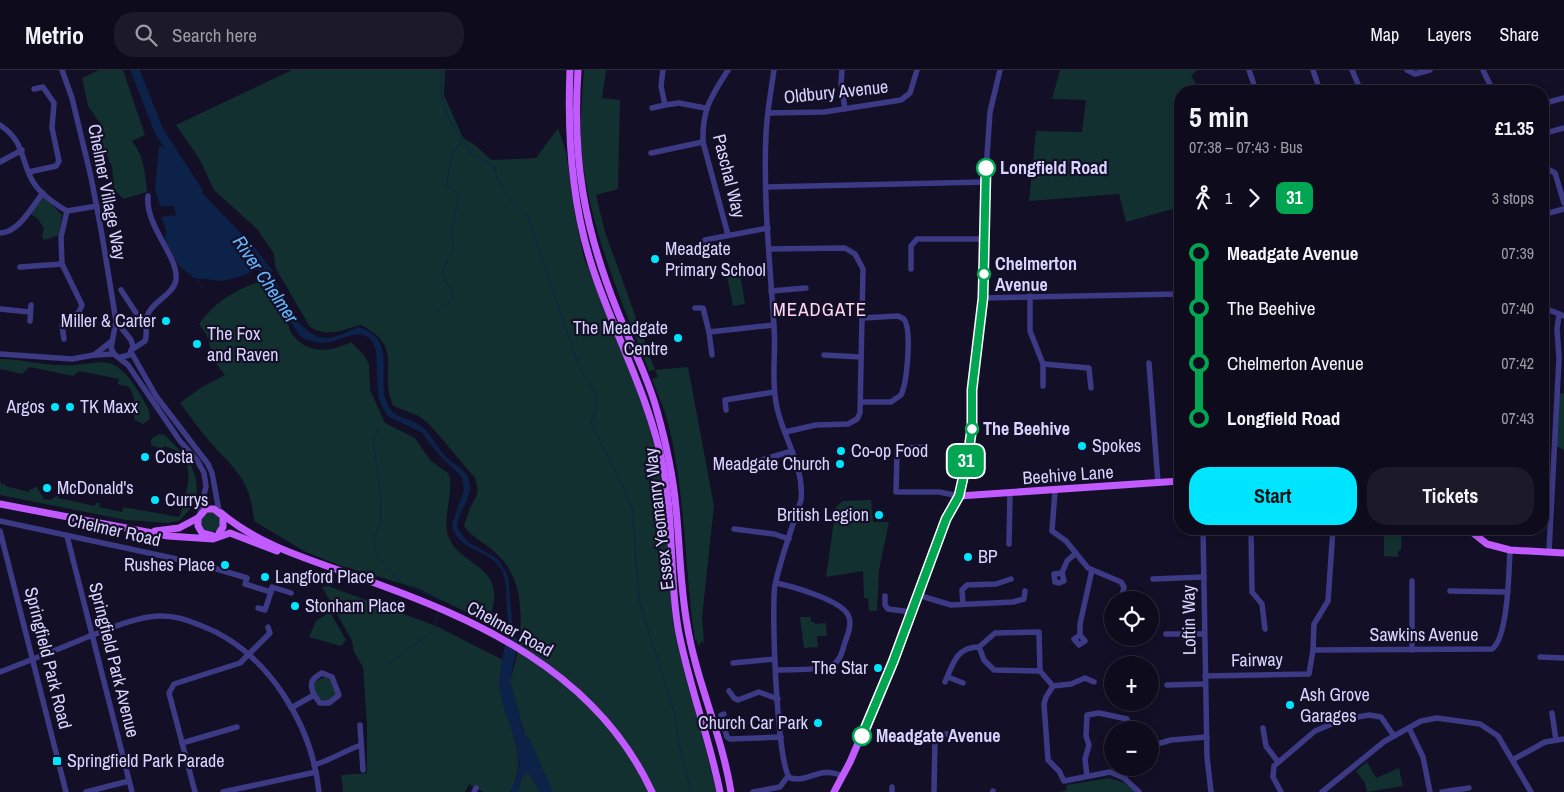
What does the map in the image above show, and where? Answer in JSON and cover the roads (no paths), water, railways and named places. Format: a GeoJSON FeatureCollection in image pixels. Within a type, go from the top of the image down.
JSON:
{"type":"FeatureCollection","features":[{"type":"Feature","properties":{"kind":"main road","name":"Essex Yeomanry Way"},"geometry":{"type":"LineString","coordinates":[[570,70],[568,136],[578,213],[596,279],[642,393],[664,467],[678,626],[684,654],[713,754],[720,792]]}},
{"type":"Feature","properties":{"kind":"main road","name":"Essex Yeomanry Way"},"geometry":{"type":"LineString","coordinates":[[578,70],[575,117],[578,159],[586,212],[604,276],[647,381],[665,440],[676,508],[680,573],[687,626],[722,752],[731,792]]}},
{"type":"Feature","properties":{"kind":"main road","name":"Beehive Lane"},"geometry":{"type":"LineString","coordinates":[[959,496],[1174,482]]}},
{"type":"Feature","properties":{"kind":"main road"},"geometry":{"type":"LineString","coordinates":[[834,792],[874,707],[912,612],[946,519],[959,496]]}},
{"type":"Feature","properties":{"kind":"main road","name":"Chelmer Road"},"geometry":{"type":"LineString","coordinates":[[2,505],[168,536],[213,540],[230,534],[379,584],[420,600],[494,635],[552,670],[590,702],[616,732],[634,757],[652,792]]}},
{"type":"Feature","properties":{"kind":"main road"},"geometry":{"type":"LineString","coordinates":[[210,509],[220,512],[224,523],[220,533],[210,536],[199,530],[199,516],[210,509]]}},
{"type":"Feature","properties":{"kind":"main road","name":"Chelmer Road"},"geometry":{"type":"LineString","coordinates":[[220,512],[252,534],[304,558]]}},
{"type":"Feature","properties":{"kind":"main road","name":"Chelmer Road"},"geometry":{"type":"LineString","coordinates":[[147,532],[179,528],[199,516]]}},
{"type":"Feature","properties":{"kind":"main road","name":"Chelmer Road"},"geometry":{"type":"LineString","coordinates":[[220,533],[229,530],[237,532],[266,547]]}},
{"type":"Feature","properties":{"kind":"main road"},"geometry":{"type":"LineString","coordinates":[[1476,535],[1487,544],[1510,550],[1564,553]]}},
{"type":"Feature","properties":{"kind":"main road","name":"Chelmer Road"},"geometry":{"type":"LineString","coordinates":[[168,536],[210,536]]}},
{"type":"Feature","properties":{"kind":"street","name":"Chelmer Village Way"},"geometry":{"type":"LineString","coordinates":[[62,70],[72,98],[96,206],[116,321],[111,348],[114,354]]}},
{"type":"Feature","properties":{"kind":"street"},"geometry":{"type":"LineString","coordinates":[[663,70],[661,86],[665,106]]}},
{"type":"Feature","properties":{"kind":"street","name":"Paschal Way"},"geometry":{"type":"LineString","coordinates":[[728,70],[705,108],[702,142],[728,235]]}},
{"type":"Feature","properties":{"kind":"street"},"geometry":{"type":"LineString","coordinates":[[774,70],[768,113],[766,187],[774,325],[774,392],[800,475],[801,496],[776,583],[773,613],[782,757],[788,776]]}},
{"type":"Feature","properties":{"kind":"street"},"geometry":{"type":"LineString","coordinates":[[842,70],[841,84],[845,109]]}},
{"type":"Feature","properties":{"kind":"street","name":"Oldbury Avenue"},"geometry":{"type":"LineString","coordinates":[[768,113],[824,112],[906,98],[917,70]]}},
{"type":"Feature","properties":{"kind":"street"},"geometry":{"type":"LineString","coordinates":[[926,447],[901,448],[897,452],[896,492],[939,492],[959,496],[972,427],[972,390],[983,298],[985,182],[990,112],[1000,70]]}},
{"type":"Feature","properties":{"kind":"street"},"geometry":{"type":"LineString","coordinates":[[1249,70],[1254,85]]}},
{"type":"Feature","properties":{"kind":"street"},"geometry":{"type":"LineString","coordinates":[[1313,70],[1318,85]]}},
{"type":"Feature","properties":{"kind":"street"},"geometry":{"type":"LineString","coordinates":[[1352,70],[1358,85]]}},
{"type":"Feature","properties":{"kind":"street"},"geometry":{"type":"LineString","coordinates":[[1407,70],[1415,74],[1430,70]]}},
{"type":"Feature","properties":{"kind":"street"},"geometry":{"type":"LineString","coordinates":[[1483,70],[1490,85]]}},
{"type":"Feature","properties":{"kind":"street"},"geometry":{"type":"LineString","coordinates":[[29,172],[56,166],[60,161],[52,128],[54,103],[43,84],[34,89]]}},
{"type":"Feature","properties":{"kind":"street"},"geometry":{"type":"LineString","coordinates":[[1549,102],[1564,98]]}},
{"type":"Feature","properties":{"kind":"street"},"geometry":{"type":"LineString","coordinates":[[652,108],[679,103],[705,108]]}},
{"type":"Feature","properties":{"kind":"street"},"geometry":{"type":"LineString","coordinates":[[10,124],[3,127],[22,150],[33,182],[43,193],[67,211],[96,206]]}},
{"type":"Feature","properties":{"kind":"street"},"geometry":{"type":"LineString","coordinates":[[1549,132],[1564,128]]}},
{"type":"Feature","properties":{"kind":"street"},"geometry":{"type":"LineString","coordinates":[[650,153],[702,142]]}},
{"type":"Feature","properties":{"kind":"street"},"geometry":{"type":"LineString","coordinates":[[0,162],[22,150]]}},
{"type":"Feature","properties":{"kind":"street"},"geometry":{"type":"LineString","coordinates":[[1549,170],[1555,173],[1564,203]]}},
{"type":"Feature","properties":{"kind":"street"},"geometry":{"type":"LineString","coordinates":[[766,187],[985,182]]}},
{"type":"Feature","properties":{"kind":"street"},"geometry":{"type":"LineString","coordinates":[[0,233],[10,232],[17,226],[43,193]]}},
{"type":"Feature","properties":{"kind":"street"},"geometry":{"type":"LineString","coordinates":[[144,325],[149,312],[172,288],[176,280],[174,267],[149,216],[148,196]]}},
{"type":"Feature","properties":{"kind":"street"},"geometry":{"type":"LineString","coordinates":[[1549,213],[1564,209]]}},
{"type":"Feature","properties":{"kind":"street"},"geometry":{"type":"LineString","coordinates":[[64,339],[62,325],[79,312],[82,305],[62,264],[61,237],[67,211]]}},
{"type":"Feature","properties":{"kind":"street"},"geometry":{"type":"LineString","coordinates":[[707,238],[768,228]]}},
{"type":"Feature","properties":{"kind":"street"},"geometry":{"type":"LineString","coordinates":[[911,269],[911,246],[917,239],[985,238]]}},
{"type":"Feature","properties":{"kind":"street"},"geometry":{"type":"LineString","coordinates":[[769,249],[840,247],[855,254],[863,269],[862,402],[860,413],[852,423],[816,425],[785,432]]}},
{"type":"Feature","properties":{"kind":"street"},"geometry":{"type":"LineString","coordinates":[[855,254],[861,249]]}},
{"type":"Feature","properties":{"kind":"street"},"geometry":{"type":"LineString","coordinates":[[20,267],[62,264]]}},
{"type":"Feature","properties":{"kind":"street"},"geometry":{"type":"LineString","coordinates":[[771,291],[806,288]]}},
{"type":"Feature","properties":{"kind":"street"},"geometry":{"type":"LineString","coordinates":[[120,358],[127,356],[145,341],[147,332],[121,290]]}},
{"type":"Feature","properties":{"kind":"street"},"geometry":{"type":"LineString","coordinates":[[983,298],[1174,294]]}},
{"type":"Feature","properties":{"kind":"street"},"geometry":{"type":"LineString","coordinates":[[1030,296],[1030,331],[1043,364],[1043,386]]}},
{"type":"Feature","properties":{"kind":"street"},"geometry":{"type":"LineString","coordinates":[[695,308],[703,308],[712,355]]}},
{"type":"Feature","properties":{"kind":"street"},"geometry":{"type":"LineString","coordinates":[[0,309],[30,309],[30,321]]}},
{"type":"Feature","properties":{"kind":"street"},"geometry":{"type":"LineString","coordinates":[[1549,310],[1562,315],[1557,329],[1562,358],[1551,492],[1549,551]]}},
{"type":"Feature","properties":{"kind":"street"},"geometry":{"type":"LineString","coordinates":[[862,318],[898,316],[904,319],[909,328],[904,384],[901,395],[891,402],[862,402]]}},
{"type":"Feature","properties":{"kind":"street","name":"Chelmer Village Way"},"geometry":{"type":"LineString","coordinates":[[116,321],[133,343],[132,351],[156,396],[208,464],[212,473],[220,512]]}},
{"type":"Feature","properties":{"kind":"street"},"geometry":{"type":"LineString","coordinates":[[709,332],[774,325]]}},
{"type":"Feature","properties":{"kind":"street"},"geometry":{"type":"LineString","coordinates":[[94,355],[120,335],[143,342]]}},
{"type":"Feature","properties":{"kind":"street"},"geometry":{"type":"LineString","coordinates":[[0,354],[72,359],[114,354],[120,358],[134,374],[180,441],[198,460],[204,473],[206,486],[199,516]]}},
{"type":"Feature","properties":{"kind":"street"},"geometry":{"type":"LineString","coordinates":[[824,355],[861,357]]}},
{"type":"Feature","properties":{"kind":"street"},"geometry":{"type":"LineString","coordinates":[[1148,363],[1158,483]]}},
{"type":"Feature","properties":{"kind":"street"},"geometry":{"type":"LineString","coordinates":[[1043,364],[1089,368],[1091,388]]}},
{"type":"Feature","properties":{"kind":"street"},"geometry":{"type":"LineString","coordinates":[[726,410],[725,400],[774,392]]}},
{"type":"Feature","properties":{"kind":"street"},"geometry":{"type":"LineString","coordinates":[[731,469],[792,451]]}},
{"type":"Feature","properties":{"kind":"street"},"geometry":{"type":"LineString","coordinates":[[1055,490],[1052,532],[1066,541],[1088,568],[1121,582],[1124,587],[1123,591]]}},
{"type":"Feature","properties":{"kind":"street"},"geometry":{"type":"LineString","coordinates":[[1009,544],[1010,494]]}},
{"type":"Feature","properties":{"kind":"street","name":"Chelmer Road"},"geometry":{"type":"LineString","coordinates":[[0,521],[200,564],[247,578],[245,584],[271,592],[272,587],[291,593]]}},
{"type":"Feature","properties":{"kind":"street"},"geometry":{"type":"LineString","coordinates":[[734,529],[789,539]]}},
{"type":"Feature","properties":{"kind":"street","name":"Springfield Park Road"},"geometry":{"type":"LineString","coordinates":[[0,531],[66,792]]}},
{"type":"Feature","properties":{"kind":"street","name":"Loftin Way"},"geometry":{"type":"LineString","coordinates":[[1203,535],[1205,684],[1211,792]]}},
{"type":"Feature","properties":{"kind":"street"},"geometry":{"type":"LineString","coordinates":[[1250,535],[1252,592],[1262,604],[1265,629]]}},
{"type":"Feature","properties":{"kind":"street"},"geometry":{"type":"LineString","coordinates":[[1313,650],[1314,624],[1328,601],[1333,535]]}},
{"type":"Feature","properties":{"kind":"street","name":"Springfield Park Avenue"},"geometry":{"type":"LineString","coordinates":[[67,536],[132,792]]}},
{"type":"Feature","properties":{"kind":"street","name":"Sawkins Avenue"},"geometry":{"type":"LineString","coordinates":[[1313,650],[1492,649],[1497,646],[1500,640],[1508,592],[1510,550]]}},
{"type":"Feature","properties":{"kind":"street"},"geometry":{"type":"LineString","coordinates":[[1062,573],[1067,561],[1076,553]]}},
{"type":"Feature","properties":{"kind":"street"},"geometry":{"type":"LineString","coordinates":[[1080,635],[1080,624],[1092,570]]}},
{"type":"Feature","properties":{"kind":"street"},"geometry":{"type":"LineString","coordinates":[[1153,579],[1204,578]]}},
{"type":"Feature","properties":{"kind":"street"},"geometry":{"type":"LineString","coordinates":[[963,604],[962,590],[967,585],[996,584],[1011,579]]}},
{"type":"Feature","properties":{"kind":"street"},"geometry":{"type":"LineString","coordinates":[[1412,580],[1412,650]]}},
{"type":"Feature","properties":{"kind":"street"},"geometry":{"type":"LineString","coordinates":[[776,583],[801,588],[841,608],[848,614],[850,622],[840,657],[834,664],[825,667],[776,670]]}},
{"type":"Feature","properties":{"kind":"street"},"geometry":{"type":"LineString","coordinates":[[918,595],[951,605],[1013,602],[1024,598],[1025,591]]}},
{"type":"Feature","properties":{"kind":"street"},"geometry":{"type":"LineString","coordinates":[[1450,591],[1508,592]]}},
{"type":"Feature","properties":{"kind":"street"},"geometry":{"type":"LineString","coordinates":[[258,608],[265,610],[271,592]]}},
{"type":"Feature","properties":{"kind":"street"},"geometry":{"type":"LineString","coordinates":[[885,596],[885,605],[888,609],[912,612]]}},
{"type":"Feature","properties":{"kind":"street"},"geometry":{"type":"LineString","coordinates":[[0,672],[144,618],[160,616],[179,617],[221,633],[249,655],[273,681],[291,708],[302,730],[316,772],[319,792]]}},
{"type":"Feature","properties":{"kind":"street"},"geometry":{"type":"LineString","coordinates":[[195,792],[169,693],[170,687],[174,684],[240,663],[270,633],[268,627]]}},
{"type":"Feature","properties":{"kind":"street"},"geometry":{"type":"LineString","coordinates":[[963,683],[947,680],[963,650],[968,646],[979,647],[995,633],[1039,632],[1040,671],[1053,686]]}},
{"type":"Feature","properties":{"kind":"street"},"geometry":{"type":"LineString","coordinates":[[1166,634],[1204,634]]}},
{"type":"Feature","properties":{"kind":"street"},"geometry":{"type":"LineString","coordinates":[[979,647],[984,660],[994,670],[1040,671]]}},
{"type":"Feature","properties":{"kind":"street","name":"Fairway"},"geometry":{"type":"LineString","coordinates":[[1205,676],[1308,674],[1313,650]]}},
{"type":"Feature","properties":{"kind":"street"},"geometry":{"type":"LineString","coordinates":[[1540,657],[1564,658]]}},
{"type":"Feature","properties":{"kind":"street"},"geometry":{"type":"LineString","coordinates":[[733,663],[775,658]]}},
{"type":"Feature","properties":{"kind":"street"},"geometry":{"type":"LineString","coordinates":[[324,673],[332,677],[339,689],[337,698],[329,703],[320,703],[314,694],[311,688],[312,678],[324,673]]}},
{"type":"Feature","properties":{"kind":"street"},"geometry":{"type":"LineString","coordinates":[[1053,686],[1071,684],[1088,675],[1094,682]]}},
{"type":"Feature","properties":{"kind":"street"},"geometry":{"type":"LineString","coordinates":[[1167,684],[1205,684]]}},
{"type":"Feature","properties":{"kind":"street"},"geometry":{"type":"LineString","coordinates":[[1053,686],[1044,704],[1048,760],[1064,781],[1110,772],[1124,778],[1139,792]]}},
{"type":"Feature","properties":{"kind":"street"},"geometry":{"type":"LineString","coordinates":[[729,690],[734,698],[738,700],[758,692],[778,699]]}},
{"type":"Feature","properties":{"kind":"street"},"geometry":{"type":"LineString","coordinates":[[291,708],[314,694]]}},
{"type":"Feature","properties":{"kind":"street"},"geometry":{"type":"LineString","coordinates":[[1087,776],[1085,759],[1089,745],[1086,736],[1087,716],[1099,713],[1127,719],[1127,721]]}},
{"type":"Feature","properties":{"kind":"street"},"geometry":{"type":"LineString","coordinates":[[1552,713],[1556,740]]}},
{"type":"Feature","properties":{"kind":"street"},"geometry":{"type":"LineString","coordinates":[[724,714],[720,715],[727,737],[730,739],[781,737]]}},
{"type":"Feature","properties":{"kind":"street"},"geometry":{"type":"LineString","coordinates":[[1281,792],[1272,773],[1278,762],[1315,731],[1341,720],[1369,715],[1381,717],[1394,736]]}},
{"type":"Feature","properties":{"kind":"street"},"geometry":{"type":"LineString","coordinates":[[1322,792],[1378,746],[1421,721],[1437,718],[1480,724],[1498,736],[1514,759],[1531,792]]}},
{"type":"Feature","properties":{"kind":"street"},"geometry":{"type":"LineString","coordinates":[[360,725],[363,770]]}},
{"type":"Feature","properties":{"kind":"street"},"geometry":{"type":"LineString","coordinates":[[182,743],[237,727]]}},
{"type":"Feature","properties":{"kind":"street"},"geometry":{"type":"LineString","coordinates":[[1263,728],[1268,749],[1278,762]]}},
{"type":"Feature","properties":{"kind":"street"},"geometry":{"type":"LineString","coordinates":[[1408,728],[1423,758],[1430,792]]}},
{"type":"Feature","properties":{"kind":"street"},"geometry":{"type":"LineString","coordinates":[[934,792],[935,738],[938,734],[988,734]]}},
{"type":"Feature","properties":{"kind":"street"},"geometry":{"type":"LineString","coordinates":[[1159,743],[1171,740],[1207,737]]}},
{"type":"Feature","properties":{"kind":"street"},"geometry":{"type":"LineString","coordinates":[[1514,759],[1536,746],[1564,739]]}},
{"type":"Feature","properties":{"kind":"street"},"geometry":{"type":"LineString","coordinates":[[314,765],[333,760],[345,751],[361,745]]}},
{"type":"Feature","properties":{"kind":"street"},"geometry":{"type":"LineString","coordinates":[[788,776],[797,779],[829,771],[843,776]]}},
{"type":"Feature","properties":{"kind":"street"},"geometry":{"type":"LineString","coordinates":[[223,792],[316,772]]}},
{"type":"Feature","properties":{"kind":"street"},"geometry":{"type":"LineString","coordinates":[[753,792],[780,786],[788,776]]}},
{"type":"Feature","properties":{"kind":"street"},"geometry":{"type":"LineString","coordinates":[[86,792],[129,781]]}},
{"type":"Feature","properties":{"kind":"street"},"geometry":{"type":"LineString","coordinates":[[1442,792],[1469,788]]}},
{"type":"Feature","properties":{"kind":"water"},"geometry":{"type":"Polygon","coordinates":[[[159,146],[170,150],[186,176],[256,249],[274,273],[263,267],[239,277],[222,281],[194,278],[178,265],[165,239],[166,229],[161,217],[176,215],[174,206],[160,206],[155,190],[159,146]]]}},
{"type":"Feature","properties":{"kind":"water"},"geometry":{"type":"Polygon","coordinates":[[[274,276],[280,295],[292,315],[308,331],[326,338],[359,327],[372,333],[383,351],[383,385],[389,407],[398,416],[418,424],[428,432],[446,457],[462,469],[468,477],[469,492],[457,528],[468,542],[498,559],[508,576],[513,631],[518,642],[510,682],[525,735],[529,738],[553,792],[540,792],[530,774],[526,773],[521,779],[518,792],[510,792],[516,779],[518,754],[500,691],[501,669],[507,633],[505,628],[509,623],[504,575],[496,562],[466,545],[455,533],[452,524],[464,490],[462,477],[440,456],[421,432],[389,417],[384,410],[378,397],[376,351],[371,339],[363,335],[355,335],[322,343],[300,336],[265,281],[274,276]]]}},
{"type":"Feature","properties":{"kind":"waterway","name":"River Chelmer"},"geometry":{"type":"LineString","coordinates":[[135,70],[159,131],[198,191]]}},
{"type":"Feature","properties":{"kind":"waterway"},"geometry":{"type":"LineString","coordinates":[[442,70],[441,93],[449,119],[471,154],[494,166],[506,194],[528,217],[578,364]]}},
{"type":"Feature","properties":{"kind":"waterway"},"geometry":{"type":"LineString","coordinates":[[438,311],[452,299],[452,293],[442,273],[448,258],[454,251],[451,234],[459,194],[446,186],[452,156],[461,140]]}},
{"type":"Feature","properties":{"kind":"waterway","name":"River Chelmer"},"geometry":{"type":"LineString","coordinates":[[257,259],[275,289]]}},
{"type":"Feature","properties":{"kind":"waterway"},"geometry":{"type":"LineString","coordinates":[[197,278],[203,288]]}},
{"type":"Feature","properties":{"kind":"waterway"},"geometry":{"type":"LineString","coordinates":[[579,367],[594,391],[597,403],[591,423],[632,506],[639,600],[675,715],[679,744],[691,792]]}},
{"type":"Feature","properties":{"kind":"waterway"},"geometry":{"type":"LineString","coordinates":[[379,427],[374,438],[381,497],[380,523],[374,540],[375,551],[379,559],[401,583],[443,601]]}},
{"type":"Feature","properties":{"kind":"waterway"},"geometry":{"type":"LineString","coordinates":[[434,628],[439,612]]}},
{"type":"Feature","properties":{"kind":"waterway"},"geometry":{"type":"LineString","coordinates":[[388,664],[431,632]]}},
{"type":"Feature","properties":{"kind":"place","name":"Longfield Road"},"geometry":{"type":"Point","coordinates":[986,168]}},
{"type":"Feature","properties":{"kind":"place","name":"Meadgate Primary School"},"geometry":{"type":"Point","coordinates":[655,259]}},
{"type":"Feature","properties":{"kind":"place","name":"Chelmerton Avenue"},"geometry":{"type":"Point","coordinates":[984,274]}},
{"type":"Feature","properties":{"kind":"place","name":"Miller & Carter"},"geometry":{"type":"Point","coordinates":[166,321]}},
{"type":"Feature","properties":{"kind":"place","name":"The Meadgate Centre"},"geometry":{"type":"Point","coordinates":[678,338]}},
{"type":"Feature","properties":{"kind":"place","name":"The Fox and Raven"},"geometry":{"type":"Point","coordinates":[197,344]}},
{"type":"Feature","properties":{"kind":"place","name":"Argos"},"geometry":{"type":"Point","coordinates":[55,407]}},
{"type":"Feature","properties":{"kind":"place","name":"TK Maxx"},"geometry":{"type":"Point","coordinates":[70,407]}},
{"type":"Feature","properties":{"kind":"place","name":"The Beehive"},"geometry":{"type":"Point","coordinates":[972,429]}},
{"type":"Feature","properties":{"kind":"place","name":"Spokes"},"geometry":{"type":"Point","coordinates":[1082,446]}},
{"type":"Feature","properties":{"kind":"place","name":"Co-op Food"},"geometry":{"type":"Point","coordinates":[841,451]}},
{"type":"Feature","properties":{"kind":"place","name":"Costa"},"geometry":{"type":"Point","coordinates":[145,457]}},
{"type":"Feature","properties":{"kind":"place","name":"Meadgate Church"},"geometry":{"type":"Point","coordinates":[840,464]}},
{"type":"Feature","properties":{"kind":"place","name":"McDonald's"},"geometry":{"type":"Point","coordinates":[47,488]}},
{"type":"Feature","properties":{"kind":"place","name":"Currys"},"geometry":{"type":"Point","coordinates":[155,500]}},
{"type":"Feature","properties":{"kind":"place","name":"British Legion"},"geometry":{"type":"Point","coordinates":[879,515]}},
{"type":"Feature","properties":{"kind":"place","name":"BP"},"geometry":{"type":"Point","coordinates":[968,557]}},
{"type":"Feature","properties":{"kind":"place","name":"Rushes Place"},"geometry":{"type":"Point","coordinates":[225,565]}},
{"type":"Feature","properties":{"kind":"place","name":"Langford Place"},"geometry":{"type":"Point","coordinates":[265,577]}},
{"type":"Feature","properties":{"kind":"place","name":"Stonham Place"},"geometry":{"type":"Point","coordinates":[295,606]}},
{"type":"Feature","properties":{"kind":"place","name":"The Star"},"geometry":{"type":"Point","coordinates":[878,668]}},
{"type":"Feature","properties":{"kind":"place","name":"Ash Grove Garages"},"geometry":{"type":"Point","coordinates":[1290,705]}},
{"type":"Feature","properties":{"kind":"place","name":"Church Car Park"},"geometry":{"type":"Point","coordinates":[818,723]}},
{"type":"Feature","properties":{"kind":"place","name":"Meadgate Avenue"},"geometry":{"type":"Point","coordinates":[862,736]}},
{"type":"Feature","properties":{"kind":"place","name":"Springfield Park Parade"},"geometry":{"type":"Point","coordinates":[57,761]}},
{"type":"Feature","properties":{"kind":"district","name":"MEADGATE"},"geometry":{"type":"Point","coordinates":[820,309]}}]}
